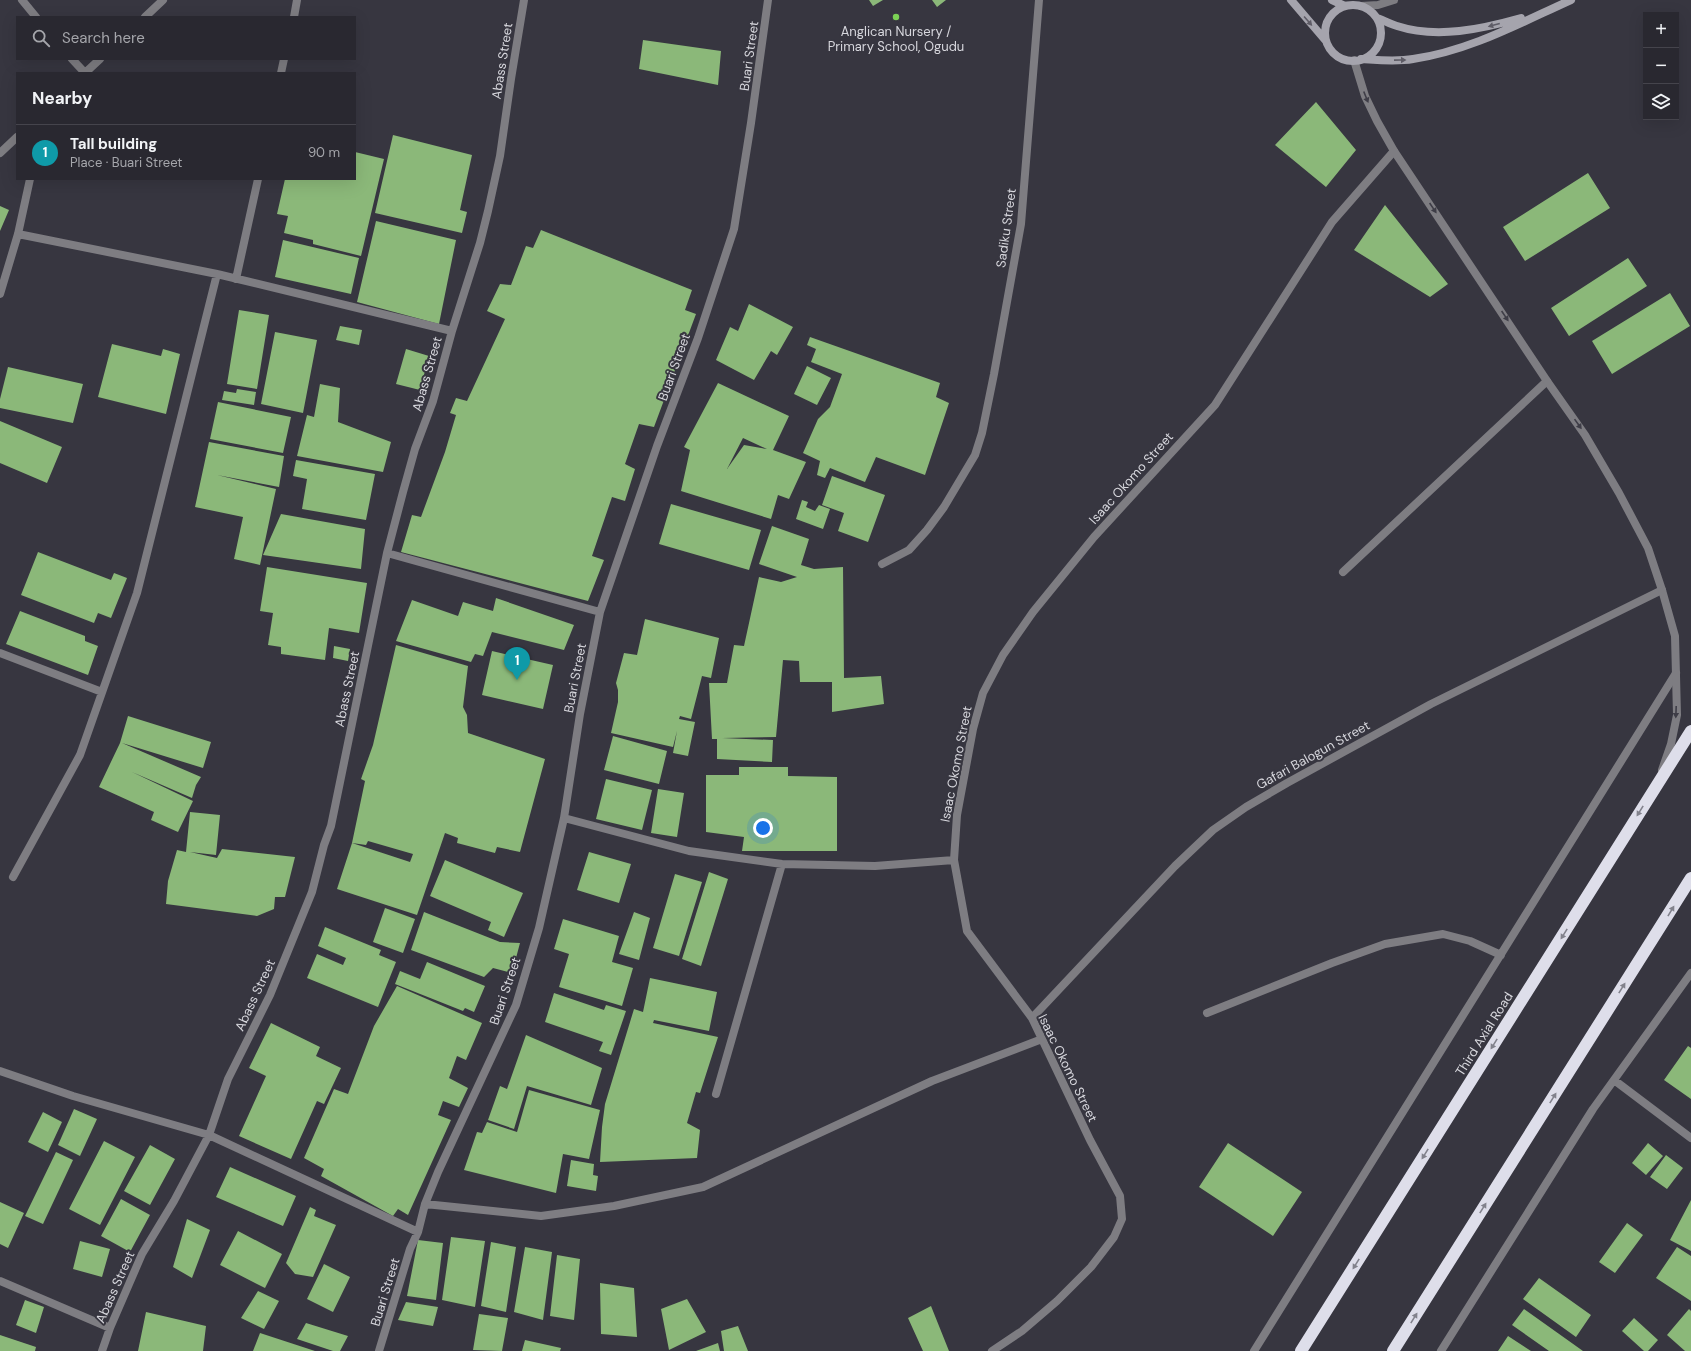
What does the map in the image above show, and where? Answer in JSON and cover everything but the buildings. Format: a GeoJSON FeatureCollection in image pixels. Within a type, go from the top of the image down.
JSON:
{"type":"FeatureCollection","features":[{"type":"Feature","properties":{"kind":"highway","name":"Third Axial Road"},"geometry":{"type":"LineString","coordinates":[[1301,1351],[1691,731]]}},
{"type":"Feature","properties":{"kind":"highway"},"geometry":{"type":"LineString","coordinates":[[1393,1351],[1651,944],[1691,878]]}},
{"type":"Feature","properties":{"kind":"main road"},"geometry":{"type":"LineString","coordinates":[[1291,0],[1326,41],[1331,50],[1338,56],[1348,60],[1412,60],[1441,54],[1469,45],[1571,0]]}},
{"type":"Feature","properties":{"kind":"main road"},"geometry":{"type":"LineString","coordinates":[[1332,0],[1345,6]]}},
{"type":"Feature","properties":{"kind":"main road"},"geometry":{"type":"LineString","coordinates":[[1326,41],[1326,26],[1330,17],[1336,10],[1345,6],[1361,6],[1370,10],[1377,18],[1381,26],[1381,36],[1378,46],[1367,57],[1357,60]]}},
{"type":"Feature","properties":{"kind":"main road"},"geometry":{"type":"LineString","coordinates":[[1377,18],[1397,26],[1435,32],[1488,27],[1545,12]]}},
{"type":"Feature","properties":{"kind":"street"},"geometry":{"type":"LineString","coordinates":[[22,0],[35,16]]}},
{"type":"Feature","properties":{"kind":"street"},"geometry":{"type":"LineString","coordinates":[[146,16],[163,0]]}},
{"type":"Feature","properties":{"kind":"street"},"geometry":{"type":"LineString","coordinates":[[294,16],[297,0]]}},
{"type":"Feature","properties":{"kind":"street","name":"Abass Street"},"geometry":{"type":"LineString","coordinates":[[102,1351],[110,1328],[142,1254],[174,1201],[209,1135],[228,1079],[270,994],[312,892],[324,845],[331,826],[387,553],[413,456],[433,401],[452,331],[480,243],[488,211],[500,156],[510,79],[524,0]]}},
{"type":"Feature","properties":{"kind":"street","name":"Buari Street"},"geometry":{"type":"LineString","coordinates":[[379,1351],[410,1249],[418,1232],[425,1204],[438,1172],[516,1005],[539,928],[564,818],[580,714],[600,612],[657,446],[698,338],[734,229],[768,0]]}},
{"type":"Feature","properties":{"kind":"street","name":"Sadiku Street"},"geometry":{"type":"LineString","coordinates":[[882,564],[909,550],[944,507],[975,455],[982,433],[994,374],[1020,224],[1039,0]]}},
{"type":"Feature","properties":{"kind":"street"},"geometry":{"type":"LineString","coordinates":[[1361,6],[1378,5],[1394,0]]}},
{"type":"Feature","properties":{"kind":"street"},"geometry":{"type":"LineString","coordinates":[[73,60],[84,72]]}},
{"type":"Feature","properties":{"kind":"street"},"geometry":{"type":"LineString","coordinates":[[86,72],[99,60]]}},
{"type":"Feature","properties":{"kind":"street"},"geometry":{"type":"LineString","coordinates":[[281,72],[284,60]]}},
{"type":"Feature","properties":{"kind":"street"},"geometry":{"type":"LineString","coordinates":[[1357,60],[1365,96],[1377,121],[1394,150],[1547,381],[1585,435],[1619,493],[1648,548],[1675,636],[1677,715],[1671,744],[1655,788]]}},
{"type":"Feature","properties":{"kind":"street"},"geometry":{"type":"LineString","coordinates":[[0,154],[16,139]]}},
{"type":"Feature","properties":{"kind":"street","name":"Isaac Okomo Street"},"geometry":{"type":"LineString","coordinates":[[992,1351],[1022,1331],[1062,1296],[1091,1267],[1114,1237],[1122,1219],[1120,1196],[1090,1140],[1032,1018],[967,931],[954,860],[957,815],[973,729],[983,693],[1003,656],[1034,612],[1094,537],[1215,405],[1332,222],[1394,150]]}},
{"type":"Feature","properties":{"kind":"street"},"geometry":{"type":"LineString","coordinates":[[0,294],[18,234],[30,180]]}},
{"type":"Feature","properties":{"kind":"street"},"geometry":{"type":"LineString","coordinates":[[236,279],[258,180]]}},
{"type":"Feature","properties":{"kind":"street"},"geometry":{"type":"LineString","coordinates":[[18,234],[217,274],[452,331]]}},
{"type":"Feature","properties":{"kind":"street"},"geometry":{"type":"LineString","coordinates":[[12,877],[80,756],[137,593],[217,274]]}},
{"type":"Feature","properties":{"kind":"street"},"geometry":{"type":"LineString","coordinates":[[1343,572],[1547,381]]}},
{"type":"Feature","properties":{"kind":"street"},"geometry":{"type":"LineString","coordinates":[[387,553],[600,612]]}},
{"type":"Feature","properties":{"kind":"street","name":"Gafari Balogun Street"},"geometry":{"type":"LineString","coordinates":[[1032,1018],[1176,866],[1213,830],[1246,807],[1431,704],[1662,590]]}},
{"type":"Feature","properties":{"kind":"street"},"geometry":{"type":"LineString","coordinates":[[0,653],[102,692]]}},
{"type":"Feature","properties":{"kind":"street"},"geometry":{"type":"LineString","coordinates":[[1254,1351],[1676,673]]}},
{"type":"Feature","properties":{"kind":"street"},"geometry":{"type":"LineString","coordinates":[[564,818],[689,851],[782,864],[874,866],[954,860]]}},
{"type":"Feature","properties":{"kind":"street"},"geometry":{"type":"LineString","coordinates":[[716,1094],[782,864]]}},
{"type":"Feature","properties":{"kind":"street"},"geometry":{"type":"LineString","coordinates":[[1207,1014],[1332,963],[1385,944],[1443,934],[1470,941],[1501,954]]}},
{"type":"Feature","properties":{"kind":"street"},"geometry":{"type":"LineString","coordinates":[[1441,1351],[1592,1109],[1691,973]]}},
{"type":"Feature","properties":{"kind":"street"},"geometry":{"type":"LineString","coordinates":[[425,1204],[541,1216],[614,1206],[703,1187],[932,1081],[1042,1039]]}},
{"type":"Feature","properties":{"kind":"street"},"geometry":{"type":"LineString","coordinates":[[0,1071],[73,1096],[209,1135],[418,1232]]}},
{"type":"Feature","properties":{"kind":"street"},"geometry":{"type":"LineString","coordinates":[[1614,1080],[1691,1138]]}},
{"type":"Feature","properties":{"kind":"street"},"geometry":{"type":"LineString","coordinates":[[0,1281],[110,1328]]}},
{"type":"Feature","properties":{"kind":"place","name":"Anglican Nursery / Primary School, Ogudu"},"geometry":{"type":"Point","coordinates":[896,17]}},
{"type":"Feature","properties":{"kind":"place","name":"Tall building"},"geometry":{"type":"Point","coordinates":[517,680]}}]}
